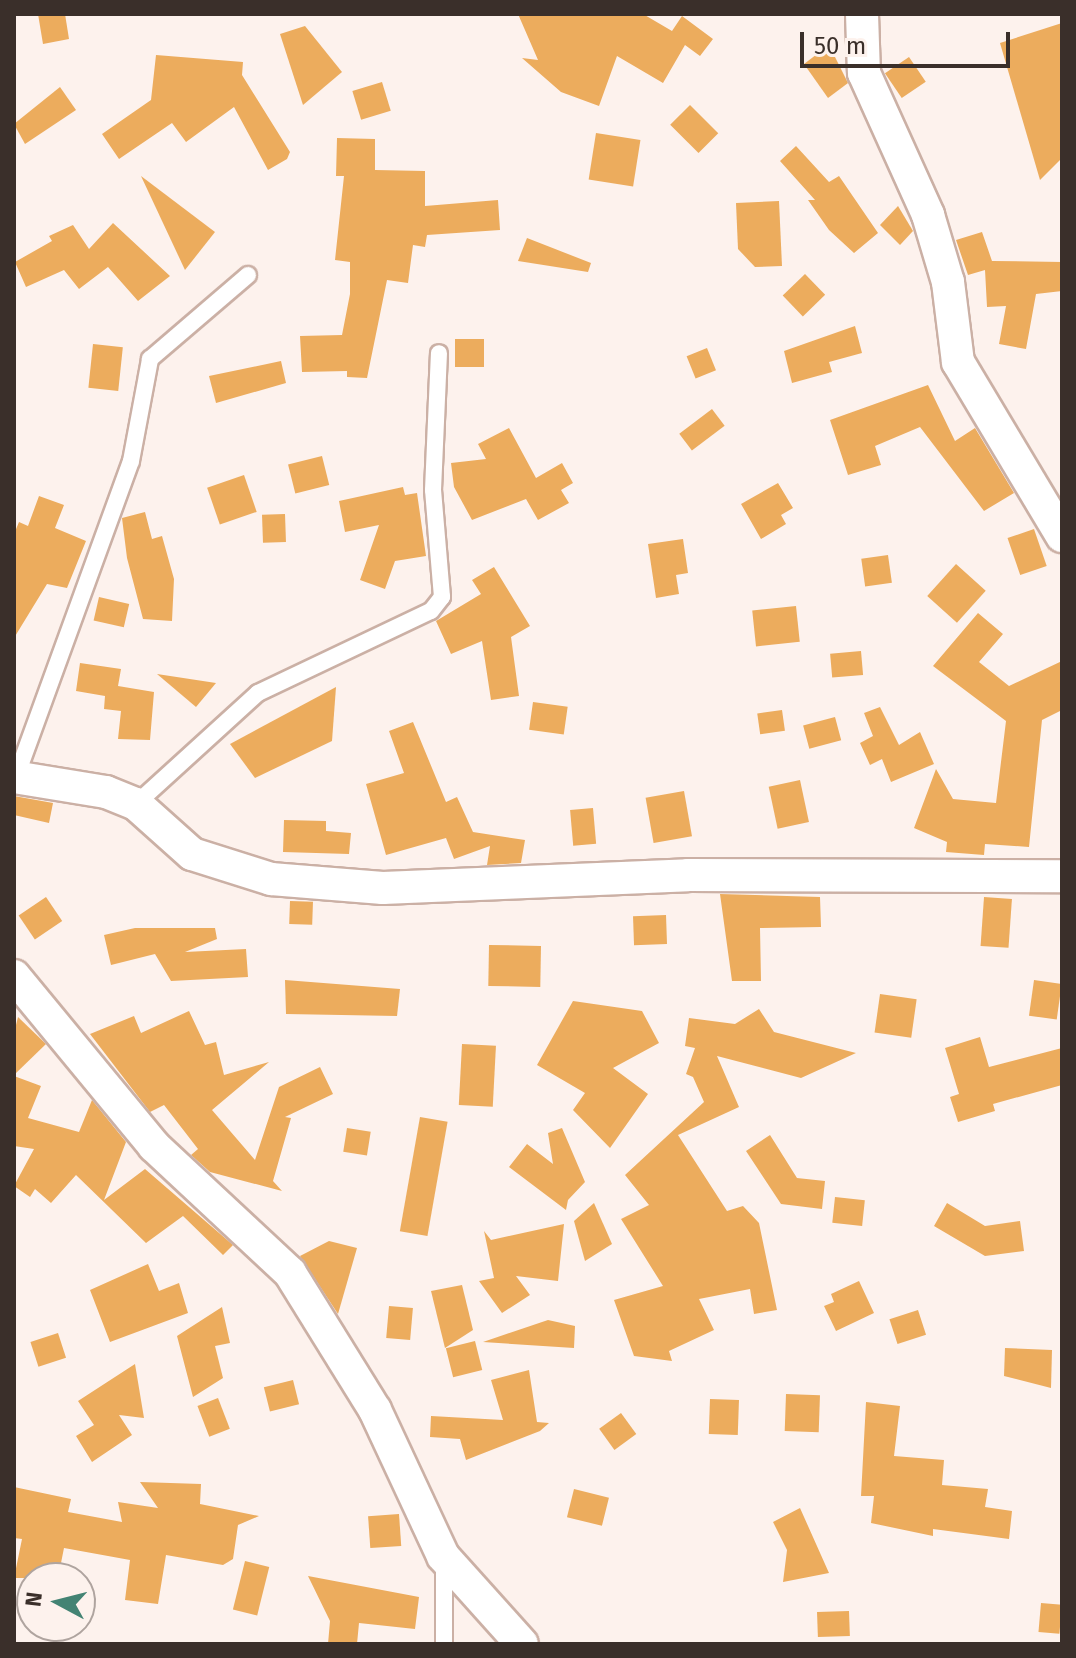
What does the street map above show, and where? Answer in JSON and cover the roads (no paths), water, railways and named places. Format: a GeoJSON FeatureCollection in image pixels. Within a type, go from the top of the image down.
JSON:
{"type":"FeatureCollection","features":[{"type":"Feature","properties":{"kind":"street"},"geometry":{"type":"LineString","coordinates":[[862,14],[864,73],[928,215],[948,282],[958,362],[1062,536]]}},
{"type":"Feature","properties":{"kind":"street"},"geometry":{"type":"LineString","coordinates":[[15,777],[106,792],[136,804],[192,854],[271,879],[383,888],[688,875],[1062,876]]}},
{"type":"Feature","properties":{"kind":"street"},"geometry":{"type":"LineString","coordinates":[[14,976],[154,1146],[290,1273],[375,1410],[443,1556],[522,1644]]}},
{"type":"Feature","properties":{"kind":"lane"},"geometry":{"type":"LineString","coordinates":[[15,777],[131,461],[150,359],[248,275]]}},
{"type":"Feature","properties":{"kind":"lane"},"geometry":{"type":"LineString","coordinates":[[136,804],[258,693],[431,611],[442,597],[433,490],[439,353]]}},
{"type":"Feature","properties":{"kind":"lane"},"geometry":{"type":"LineString","coordinates":[[443,1556],[444,1644]]}}]}
